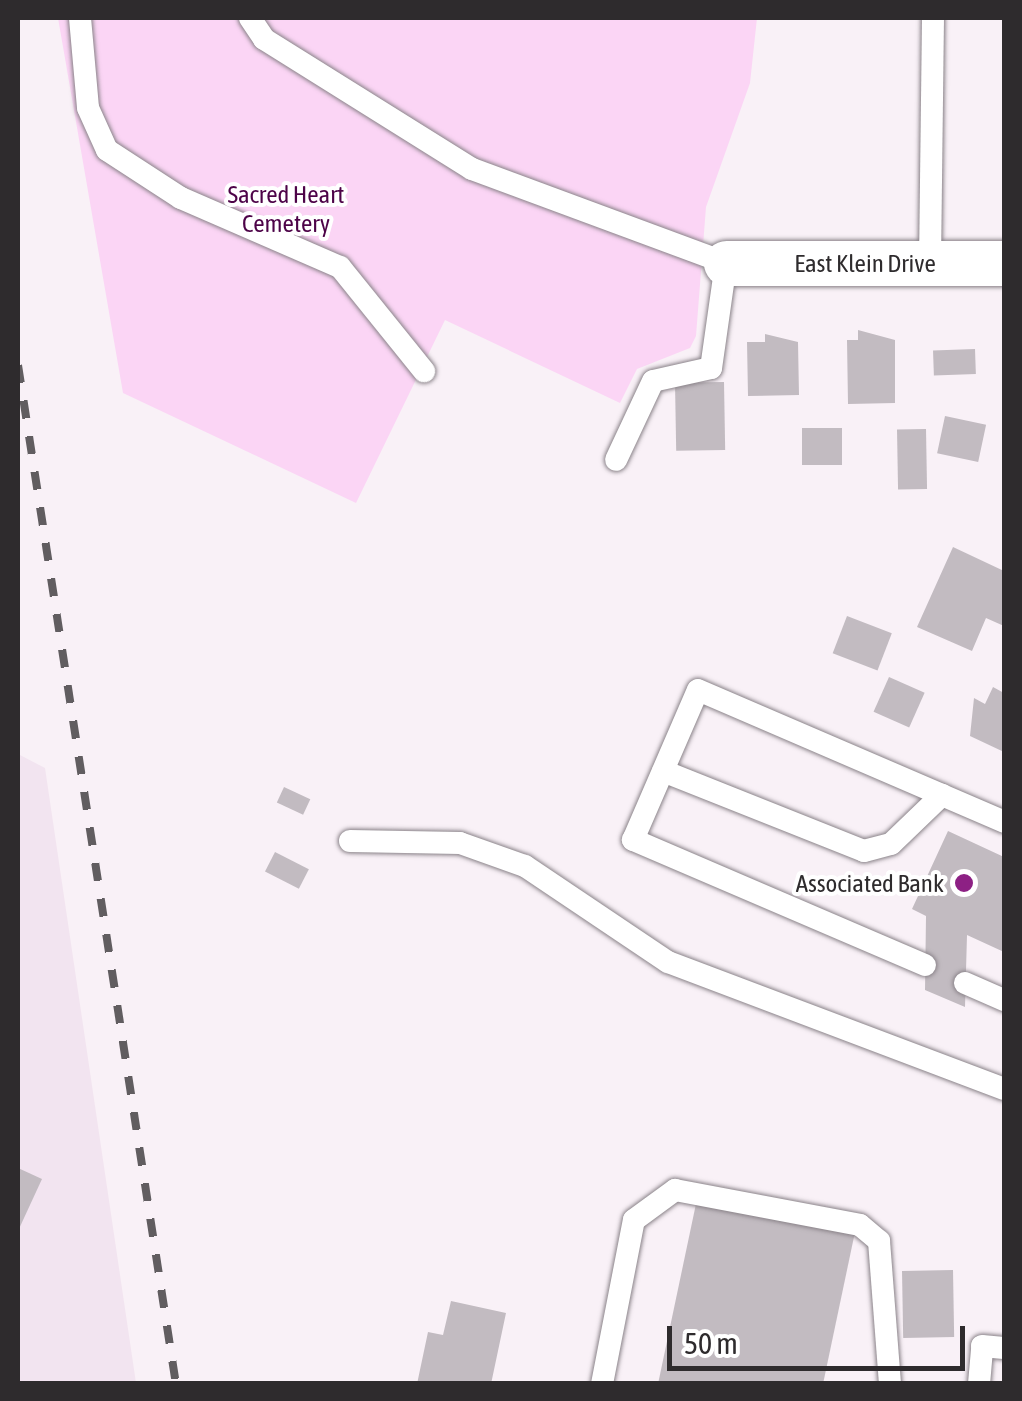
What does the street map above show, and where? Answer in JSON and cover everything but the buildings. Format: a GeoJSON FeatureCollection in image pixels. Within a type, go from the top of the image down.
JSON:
{"type":"FeatureCollection","features":[{"type":"Feature","properties":{"kind":"street","name":"East Klein Drive"},"geometry":{"type":"LineString","coordinates":[[726,262],[1004,263]]}},
{"type":"Feature","properties":{"kind":"lane"},"geometry":{"type":"LineString","coordinates":[[80,18],[88,108],[107,150],[181,198],[340,267],[424,371]]}},
{"type":"Feature","properties":{"kind":"lane"},"geometry":{"type":"LineString","coordinates":[[250,18],[264,38],[472,169],[726,262],[711,368],[653,381],[616,460]]}},
{"type":"Feature","properties":{"kind":"lane"},"geometry":{"type":"LineString","coordinates":[[930,263],[933,18]]}},
{"type":"Feature","properties":{"kind":"lane"},"geometry":{"type":"LineString","coordinates":[[925,966],[634,840],[698,690],[1004,822]]}},
{"type":"Feature","properties":{"kind":"lane"},"geometry":{"type":"LineString","coordinates":[[663,771],[864,850],[890,844],[942,795]]}},
{"type":"Feature","properties":{"kind":"lane"},"geometry":{"type":"LineString","coordinates":[[350,841],[460,843],[525,866],[668,962],[1004,1088]]}},
{"type":"Feature","properties":{"kind":"lane"},"geometry":{"type":"LineString","coordinates":[[965,983],[1004,1000]]}},
{"type":"Feature","properties":{"kind":"lane"},"geometry":{"type":"LineString","coordinates":[[602,1384],[634,1220],[675,1190],[860,1225],[880,1241],[890,1384]]}},
{"type":"Feature","properties":{"kind":"lane"},"geometry":{"type":"LineString","coordinates":[[979,1384],[982,1346],[1004,1348]]}},
{"type":"Feature","properties":{"kind":"shaded area"},"geometry":{"type":"Polygon","coordinates":[[[18,754],[45,768],[136,1383],[18,1383],[18,754]]]}},
{"type":"Feature","properties":{"kind":"green space","name":"Sacred Heart Cemetery"},"geometry":{"type":"Polygon","coordinates":[[[58,18],[757,18],[750,83],[706,207],[696,336],[690,348],[637,369],[620,403],[445,320],[356,503],[123,393],[58,18]]]}},
{"type":"Feature","properties":{"kind":"railway"},"geometry":{"type":"LineString","coordinates":[[18,365],[176,1384]]}},
{"type":"Feature","properties":{"kind":"place","name":"Associated Bank"},"geometry":{"type":"Point","coordinates":[964,883]}}]}
